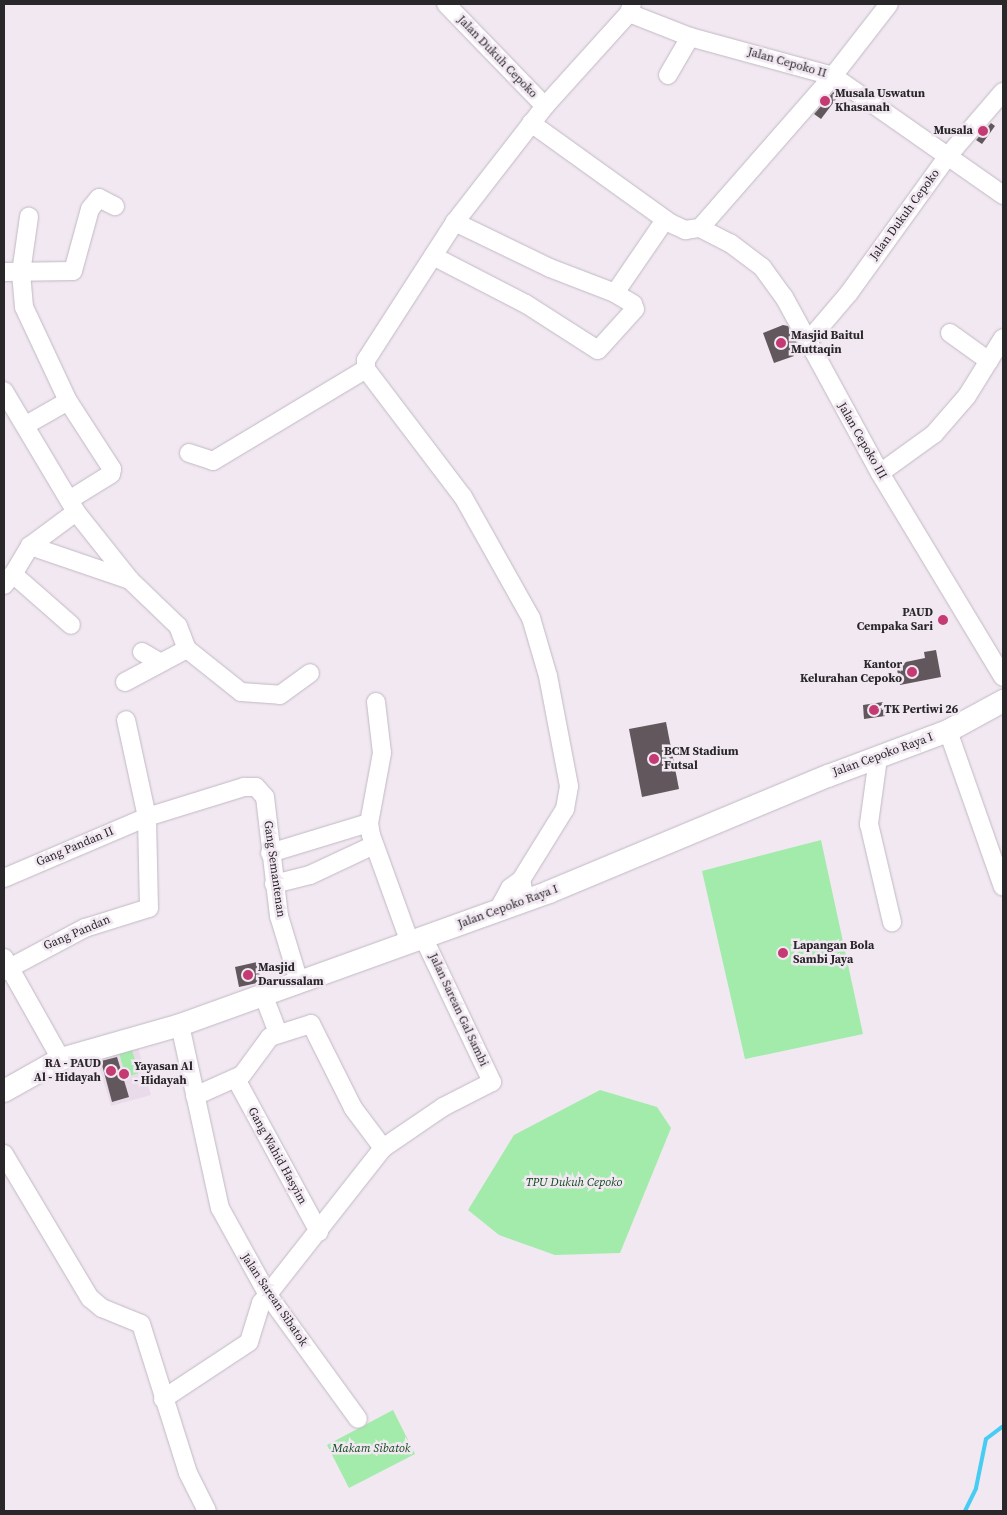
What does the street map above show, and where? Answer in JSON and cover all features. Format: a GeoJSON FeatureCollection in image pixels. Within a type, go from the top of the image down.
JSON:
{"type":"FeatureCollection","features":[{"type":"Feature","properties":{"kind":"main road","name":"Jalan Cepoko Raya I"},"geometry":{"type":"LineString","coordinates":[[4,1091],[61,1059],[180,1025],[417,941],[498,910],[523,890],[948,731],[1003,701]]}},
{"type":"Feature","properties":{"kind":"street","name":"Jalan Dukuh Cepoko"},"geometry":{"type":"LineString","coordinates":[[446,4],[545,106],[630,8]]}},
{"type":"Feature","properties":{"kind":"street"},"geometry":{"type":"LineString","coordinates":[[531,123],[665,220],[685,230],[700,228],[833,76],[889,4]]}},
{"type":"Feature","properties":{"kind":"street","name":"Jalan Cepoko II"},"geometry":{"type":"LineString","coordinates":[[630,8],[690,37],[833,76],[1003,195]]}},
{"type":"Feature","properties":{"kind":"street"},"geometry":{"type":"LineString","coordinates":[[668,75],[690,37]]}},
{"type":"Feature","properties":{"kind":"street","name":"Jalan Dukuh Cepoko"},"geometry":{"type":"LineString","coordinates":[[809,340],[849,293],[947,157],[1003,92]]}},
{"type":"Feature","properties":{"kind":"street"},"geometry":{"type":"LineString","coordinates":[[189,453],[213,461],[366,369],[372,348],[455,222],[545,106]]}},
{"type":"Feature","properties":{"kind":"street"},"geometry":{"type":"LineString","coordinates":[[12,273],[74,271],[90,209],[99,198],[115,206]]}},
{"type":"Feature","properties":{"kind":"street"},"geometry":{"type":"LineString","coordinates":[[30,217],[12,273],[24,307],[68,401],[112,469],[111,474],[30,546],[8,580],[71,625]]}},
{"type":"Feature","properties":{"kind":"street"},"geometry":{"type":"LineString","coordinates":[[615,293],[665,220]]}},
{"type":"Feature","properties":{"kind":"street"},"geometry":{"type":"LineString","coordinates":[[433,256],[526,304],[598,350],[635,309],[634,304],[615,293],[550,268],[455,222]]}},
{"type":"Feature","properties":{"kind":"street","name":"Jalan Cepoko III"},"geometry":{"type":"LineString","coordinates":[[700,228],[730,243],[762,267],[809,340],[880,474],[1003,677]]}},
{"type":"Feature","properties":{"kind":"street"},"geometry":{"type":"LineString","coordinates":[[950,334],[989,361]]}},
{"type":"Feature","properties":{"kind":"street"},"geometry":{"type":"LineString","coordinates":[[880,474],[934,434],[968,396],[1003,338]]}},
{"type":"Feature","properties":{"kind":"street"},"geometry":{"type":"LineString","coordinates":[[366,369],[462,497],[531,618],[548,676],[569,786],[564,809],[523,890]]}},
{"type":"Feature","properties":{"kind":"street"},"geometry":{"type":"LineString","coordinates":[[4,391],[73,506],[130,580],[178,626],[187,649],[241,692],[280,695],[310,673]]}},
{"type":"Feature","properties":{"kind":"street"},"geometry":{"type":"LineString","coordinates":[[26,425],[68,401]]}},
{"type":"Feature","properties":{"kind":"street"},"geometry":{"type":"LineString","coordinates":[[30,546],[130,580]]}},
{"type":"Feature","properties":{"kind":"street"},"geometry":{"type":"LineString","coordinates":[[125,682],[159,662],[172,660],[187,649]]}},
{"type":"Feature","properties":{"kind":"street"},"geometry":{"type":"LineString","coordinates":[[142,652],[159,662]]}},
{"type":"Feature","properties":{"kind":"street","name":"Jalan Sarean Gal Sambi"},"geometry":{"type":"LineString","coordinates":[[376,702],[382,753],[369,823],[372,846],[417,941],[492,1082],[443,1108],[383,1148]]}},
{"type":"Feature","properties":{"kind":"street"},"geometry":{"type":"LineString","coordinates":[[126,720],[147,817]]}},
{"type":"Feature","properties":{"kind":"street"},"geometry":{"type":"LineString","coordinates":[[948,731],[1003,887]]}},
{"type":"Feature","properties":{"kind":"street"},"geometry":{"type":"LineString","coordinates":[[878,758],[870,824],[892,922]]}},
{"type":"Feature","properties":{"kind":"street","name":"Gang Pandan II"},"geometry":{"type":"LineString","coordinates":[[4,878],[147,817],[244,787],[256,787]]}},
{"type":"Feature","properties":{"kind":"street","name":"Gang Semantenan"},"geometry":{"type":"LineString","coordinates":[[256,787],[265,797],[274,884],[299,982]]}},
{"type":"Feature","properties":{"kind":"street","name":"Gang Pandan"},"geometry":{"type":"LineString","coordinates":[[6,965],[85,928],[149,908],[147,817]]}},
{"type":"Feature","properties":{"kind":"street"},"geometry":{"type":"LineString","coordinates":[[270,853],[369,823]]}},
{"type":"Feature","properties":{"kind":"street"},"geometry":{"type":"LineString","coordinates":[[274,884],[310,875],[372,846]]}},
{"type":"Feature","properties":{"kind":"street"},"geometry":{"type":"LineString","coordinates":[[6,965],[61,1059]]}},
{"type":"Feature","properties":{"kind":"street"},"geometry":{"type":"LineString","coordinates":[[263,994],[278,1032]]}},
{"type":"Feature","properties":{"kind":"street"},"geometry":{"type":"LineString","coordinates":[[163,1399],[244,1348],[252,1336],[259,1307],[383,1148],[353,1108],[315,1026],[308,1023],[278,1032],[264,1042],[247,1070],[236,1079],[195,1096]]}},
{"type":"Feature","properties":{"kind":"street","name":"Jalan Sarean Sibatok"},"geometry":{"type":"LineString","coordinates":[[180,1025],[220,1208],[268,1295],[358,1419]]}},
{"type":"Feature","properties":{"kind":"street","name":"Gang Wahid Hasyim"},"geometry":{"type":"LineString","coordinates":[[236,1079],[319,1232]]}},
{"type":"Feature","properties":{"kind":"street"},"geometry":{"type":"LineString","coordinates":[[4,1154],[90,1298],[102,1308],[141,1324],[158,1370],[163,1399],[188,1474],[207,1511]]}},
{"type":"Feature","properties":{"kind":"shaded area","name":"Yayasan Al - Hidayah"},"geometry":{"type":"Polygon","coordinates":[[[136,1040],[151,1095],[111,1106],[95,1053],[136,1040]]]}},
{"type":"Feature","properties":{"kind":"green space","name":"Lapangan Bola Sambi Jaya"},"geometry":{"type":"Polygon","coordinates":[[[821,840],[863,1034],[745,1059],[702,871],[821,840]]]}},
{"type":"Feature","properties":{"kind":"green space"},"geometry":{"type":"Polygon","coordinates":[[[132,1050],[139,1073],[126,1077],[119,1053],[132,1050]]]}},
{"type":"Feature","properties":{"kind":"green space","name":"TPU Dukuh Cepoko"},"geometry":{"type":"Polygon","coordinates":[[[600,1090],[657,1107],[671,1128],[620,1253],[555,1255],[499,1235],[468,1210],[514,1135],[600,1090]]]}},
{"type":"Feature","properties":{"kind":"green space","name":"Makam Sibatok"},"geometry":{"type":"Polygon","coordinates":[[[393,1410],[415,1454],[349,1488],[327,1445],[393,1410]]]}},
{"type":"Feature","properties":{"kind":"building"},"geometry":{"type":"Polygon","coordinates":[[[835,90],[840,94],[821,119],[814,114],[835,90]]]}},
{"type":"Feature","properties":{"kind":"building"},"geometry":{"type":"Polygon","coordinates":[[[991,123],[995,126],[982,144],[976,140],[991,123]]]}},
{"type":"Feature","properties":{"kind":"building","name":"Masjid Baitul Muttaqin"},"geometry":{"type":"Polygon","coordinates":[[[783,325],[788,326],[797,343],[790,345],[794,356],[774,363],[763,333],[783,325]]]}},
{"type":"Feature","properties":{"kind":"building"},"geometry":{"type":"Polygon","coordinates":[[[936,650],[941,677],[900,685],[896,664],[925,658],[924,652],[936,650]]]}},
{"type":"Feature","properties":{"kind":"building","name":"TK Pertiwi 26"},"geometry":{"type":"Polygon","coordinates":[[[883,702],[885,716],[864,719],[863,705],[883,702]]]}},
{"type":"Feature","properties":{"kind":"building","name":"BCM Stadium Futsal"},"geometry":{"type":"Polygon","coordinates":[[[666,722],[679,789],[642,797],[629,729],[666,722]]]}},
{"type":"Feature","properties":{"kind":"building","name":"Masjid Darussalam"},"geometry":{"type":"Polygon","coordinates":[[[257,962],[261,982],[239,987],[235,967],[257,962]]]}},
{"type":"Feature","properties":{"kind":"building"},"geometry":{"type":"Polygon","coordinates":[[[117,1057],[129,1097],[112,1102],[101,1061],[117,1057]]]}},
{"type":"Feature","properties":{"kind":"waterway"},"geometry":{"type":"LineString","coordinates":[[965,1511],[976,1488],[986,1439],[1003,1426]]}},
{"type":"Feature","properties":{"kind":"place","name":"Musala Uswatun Khasanah"},"geometry":{"type":"Point","coordinates":[825,101]}},
{"type":"Feature","properties":{"kind":"place","name":"Musala"},"geometry":{"type":"Point","coordinates":[983,131]}},
{"type":"Feature","properties":{"kind":"place","name":"Masjid Baitul Muttaqin"},"geometry":{"type":"Point","coordinates":[781,343]}},
{"type":"Feature","properties":{"kind":"place","name":"PAUD Cempaka Sari"},"geometry":{"type":"Point","coordinates":[943,620]}},
{"type":"Feature","properties":{"kind":"place","name":"Kantor Kelurahan Cepoko"},"geometry":{"type":"Point","coordinates":[912,672]}},
{"type":"Feature","properties":{"kind":"place","name":"TK Pertiwi 26"},"geometry":{"type":"Point","coordinates":[874,710]}},
{"type":"Feature","properties":{"kind":"place","name":"BCM Stadium Futsal"},"geometry":{"type":"Point","coordinates":[654,759]}},
{"type":"Feature","properties":{"kind":"place","name":"Lapangan Bola Sambi Jaya"},"geometry":{"type":"Point","coordinates":[783,953]}},
{"type":"Feature","properties":{"kind":"place","name":"Masjid Darussalam"},"geometry":{"type":"Point","coordinates":[248,975]}},
{"type":"Feature","properties":{"kind":"place","name":"RA - PAUD Al - Hidayah"},"geometry":{"type":"Point","coordinates":[111,1071]}},
{"type":"Feature","properties":{"kind":"place","name":"Yayasan Al - Hidayah"},"geometry":{"type":"Point","coordinates":[124,1074]}}]}
